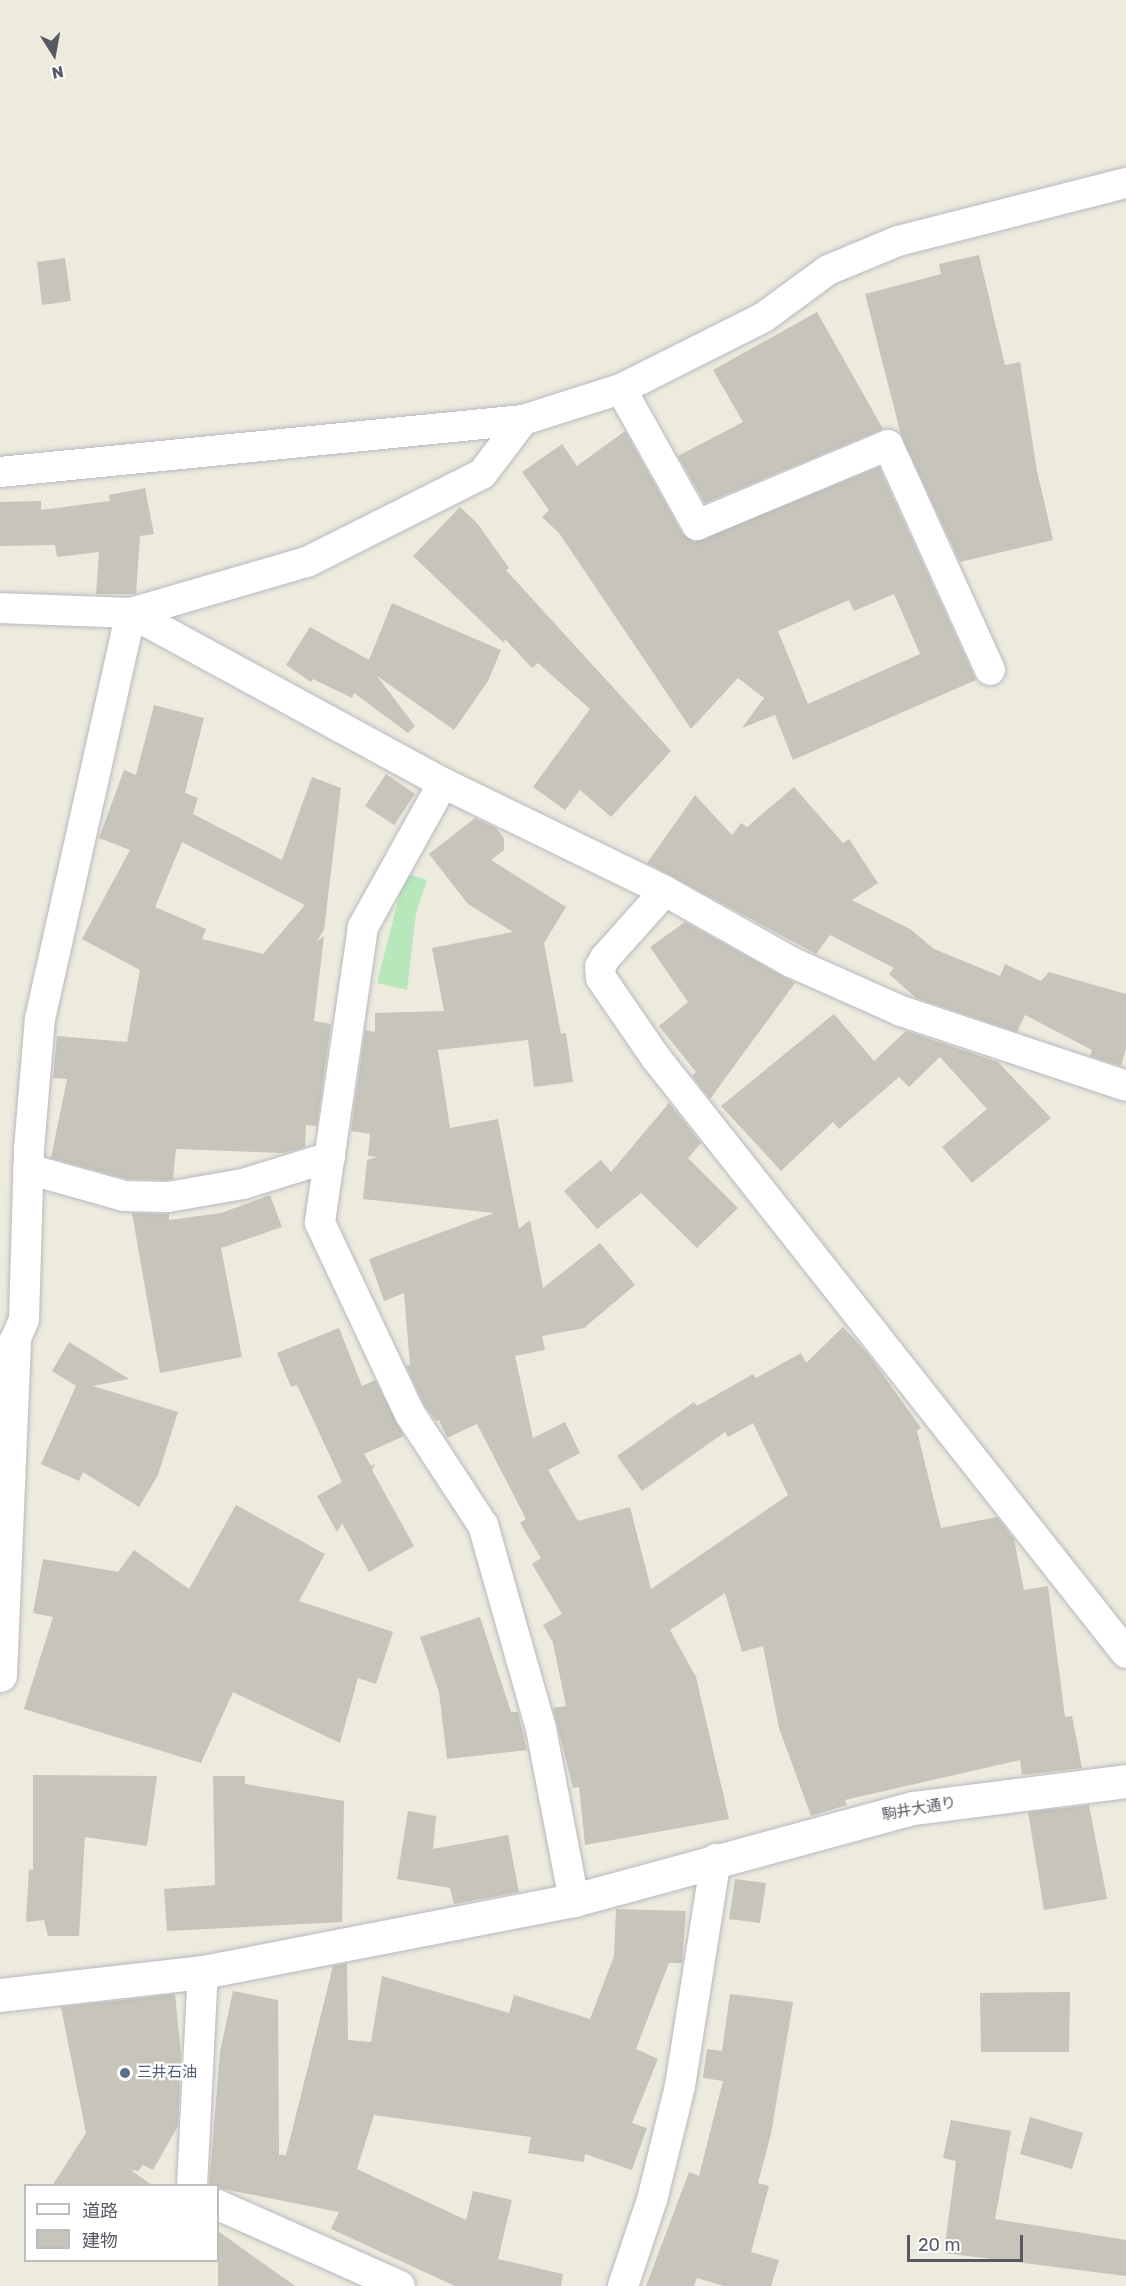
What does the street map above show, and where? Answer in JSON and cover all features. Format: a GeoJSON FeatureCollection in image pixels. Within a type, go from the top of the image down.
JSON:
{"type":"FeatureCollection","features":[{"type":"Feature","properties":{"kind":"street"},"geometry":{"type":"LineString","coordinates":[[0,472],[523,420],[621,389],[764,317],[828,270],[898,241],[1126,183]]}},
{"type":"Feature","properties":{"kind":"street"},"geometry":{"type":"LineString","coordinates":[[621,389],[697,525],[888,445],[990,670]]}},
{"type":"Feature","properties":{"kind":"street"},"geometry":{"type":"LineString","coordinates":[[0,608],[131,612],[307,562],[482,474],[523,420]]}},
{"type":"Feature","properties":{"kind":"street"},"geometry":{"type":"LineString","coordinates":[[131,612],[443,783],[666,891],[791,962],[901,1011],[1126,1086]]}},
{"type":"Feature","properties":{"kind":"street"},"geometry":{"type":"LineString","coordinates":[[0,1675],[14,1343],[24,1319],[28,1169],[40,1019],[131,612]]}},
{"type":"Feature","properties":{"kind":"street"},"geometry":{"type":"LineString","coordinates":[[443,783],[363,927],[320,1223],[410,1414],[483,1525],[541,1729],[574,1900]]}},
{"type":"Feature","properties":{"kind":"street"},"geometry":{"type":"LineString","coordinates":[[666,891],[605,958],[600,967],[601,978],[656,1058],[1126,1653]]}},
{"type":"Feature","properties":{"kind":"street"},"geometry":{"type":"LineString","coordinates":[[28,1169],[124,1196],[168,1197],[243,1184],[330,1157]]}},
{"type":"Feature","properties":{"kind":"street","name":"駒井大通り"},"geometry":{"type":"LineString","coordinates":[[0,1995],[202,1972],[574,1900],[716,1859],[913,1808],[1126,1780]]}},
{"type":"Feature","properties":{"kind":"street"},"geometry":{"type":"LineString","coordinates":[[623,2286],[652,2200],[680,2086],[716,1859]]}},
{"type":"Feature","properties":{"kind":"street"},"geometry":{"type":"LineString","coordinates":[[192,2184],[202,1972]]}},
{"type":"Feature","properties":{"kind":"street"},"geometry":{"type":"LineString","coordinates":[[219,2205],[400,2286]]}},
{"type":"Feature","properties":{"kind":"green space"},"geometry":{"type":"Polygon","coordinates":[[[405,873],[427,880],[416,913],[407,990],[377,983],[405,873]]]}},
{"type":"Feature","properties":{"kind":"building"},"geometry":{"type":"Polygon","coordinates":[[[979,255],[1005,365],[1020,362],[1037,471],[1053,540],[960,562],[901,435],[865,294],[941,274],[939,264],[979,255]]]}},
{"type":"Feature","properties":{"kind":"building"},"geometry":{"type":"Polygon","coordinates":[[[65,258],[71,301],[42,305],[37,262],[65,258]]]}},
{"type":"Feature","properties":{"kind":"building"},"geometry":{"type":"Polygon","coordinates":[[[817,312],[883,429],[705,503],[678,456],[743,422],[713,370],[817,312]]]}},
{"type":"Feature","properties":{"kind":"building"},"geometry":{"type":"Polygon","coordinates":[[[625,431],[682,533],[695,542],[879,467],[976,680],[793,760],[775,715],[742,728],[764,698],[738,678],[691,729],[559,533],[542,517],[549,510],[522,472],[562,444],[577,466],[625,431]],[[894,594],[854,611],[849,600],[778,631],[808,704],[920,654],[894,594]]]}},
{"type":"Feature","properties":{"kind":"building"},"geometry":{"type":"Polygon","coordinates":[[[145,488],[154,534],[140,536],[136,594],[96,594],[99,552],[57,557],[55,545],[0,546],[0,502],[41,501],[41,510],[110,501],[109,495],[145,488]]]}},
{"type":"Feature","properties":{"kind":"building"},"geometry":{"type":"Polygon","coordinates":[[[460,507],[477,523],[509,568],[506,570],[671,751],[611,817],[580,790],[565,810],[533,787],[590,709],[538,663],[532,668],[505,639],[504,643],[413,556],[460,507]]]}},
{"type":"Feature","properties":{"kind":"building"},"geometry":{"type":"Polygon","coordinates":[[[392,603],[501,650],[488,681],[454,730],[377,676],[415,726],[408,733],[354,693],[352,698],[313,679],[311,682],[286,665],[310,627],[369,660],[392,603]]]}},
{"type":"Feature","properties":{"kind":"building"},"geometry":{"type":"Polygon","coordinates":[[[154,705],[204,718],[185,793],[198,798],[193,814],[282,860],[312,777],[341,788],[324,930],[316,942],[324,936],[314,1021],[331,1024],[317,1126],[306,1125],[305,1147],[284,1153],[176,1149],[173,1179],[167,1180],[127,1179],[51,1158],[67,1079],[53,1078],[57,1036],[127,1042],[140,970],[82,939],[130,850],[99,838],[124,770],[136,775],[154,705]],[[182,842],[155,907],[206,929],[202,939],[263,954],[305,905],[182,842]]]}},
{"type":"Feature","properties":{"kind":"building"},"geometry":{"type":"Polygon","coordinates":[[[386,774],[415,794],[394,825],[365,806],[386,774]]]}},
{"type":"Feature","properties":{"kind":"building"},"geometry":{"type":"Polygon","coordinates":[[[794,787],[843,843],[849,839],[878,883],[852,900],[910,929],[934,949],[1000,976],[1005,964],[1041,981],[1049,972],[1126,994],[1126,1048],[1121,1066],[1090,1056],[1092,1050],[1025,1015],[1017,1032],[916,998],[889,974],[894,968],[830,935],[816,954],[647,863],[695,795],[732,835],[741,823],[747,827],[794,787]]]}},
{"type":"Feature","properties":{"kind":"building"},"geometry":{"type":"Polygon","coordinates":[[[475,818],[496,828],[504,838],[504,850],[491,860],[566,907],[544,943],[561,1034],[566,1033],[573,1082],[534,1087],[528,1040],[438,1050],[450,1128],[498,1119],[519,1229],[530,1220],[543,1288],[600,1243],[635,1285],[584,1328],[542,1336],[545,1350],[515,1356],[533,1438],[565,1422],[580,1453],[548,1470],[578,1521],[630,1507],[651,1589],[788,1495],[753,1423],[728,1437],[725,1432],[642,1491],[617,1456],[694,1402],[697,1406],[753,1374],[756,1378],[801,1353],[806,1363],[843,1327],[868,1354],[921,1428],[917,1431],[941,1528],[997,1517],[1014,1539],[1024,1590],[1048,1586],[1065,1717],[1072,1716],[1082,1768],[1022,1775],[1020,1760],[845,1800],[847,1805],[811,1816],[779,1728],[763,1646],[742,1652],[725,1593],[670,1630],[696,1677],[729,1819],[585,1845],[579,1787],[573,1788],[553,1708],[566,1706],[553,1643],[543,1625],[562,1614],[532,1564],[541,1558],[520,1523],[526,1519],[477,1424],[447,1438],[439,1420],[436,1421],[425,1406],[406,1366],[410,1365],[404,1293],[384,1301],[369,1259],[494,1213],[363,1199],[367,1160],[378,1157],[368,1156],[370,1134],[351,1131],[365,1030],[375,1032],[375,1013],[444,1011],[432,948],[513,932],[468,904],[429,854],[475,818]]]}},
{"type":"Feature","properties":{"kind":"building"},"geometry":{"type":"Polygon","coordinates":[[[685,922],[795,983],[710,1099],[692,1076],[696,1072],[659,1026],[688,1002],[650,947],[685,922]]]}},
{"type":"Feature","properties":{"kind":"building"},"geometry":{"type":"Polygon","coordinates":[[[834,1014],[874,1061],[906,1031],[998,1062],[1051,1118],[972,1183],[942,1147],[987,1109],[940,1057],[909,1087],[899,1077],[839,1129],[833,1122],[781,1171],[721,1106],[834,1014]]]}},
{"type":"Feature","properties":{"kind":"building"},"geometry":{"type":"Polygon","coordinates":[[[669,1103],[701,1143],[688,1158],[738,1208],[697,1248],[641,1193],[597,1229],[564,1191],[601,1160],[611,1172],[669,1103]]]}},
{"type":"Feature","properties":{"kind":"building"},"geometry":{"type":"Polygon","coordinates":[[[270,1195],[282,1227],[221,1248],[242,1357],[160,1373],[132,1213],[169,1214],[169,1220],[221,1213],[270,1195]]]}},
{"type":"Feature","properties":{"kind":"building"},"geometry":{"type":"Polygon","coordinates":[[[339,1328],[362,1386],[375,1380],[404,1436],[364,1454],[371,1466],[375,1464],[372,1470],[414,1546],[369,1572],[342,1523],[337,1532],[317,1496],[342,1482],[297,1385],[291,1387],[277,1353],[339,1328]]]}},
{"type":"Feature","properties":{"kind":"building"},"geometry":{"type":"Polygon","coordinates":[[[69,1342],[129,1379],[93,1386],[178,1412],[158,1475],[139,1507],[83,1472],[79,1481],[41,1464],[76,1386],[52,1371],[69,1342]]]}},
{"type":"Feature","properties":{"kind":"building"},"geometry":{"type":"Polygon","coordinates":[[[236,1505],[325,1554],[299,1601],[393,1632],[376,1684],[358,1678],[340,1743],[233,1692],[201,1763],[24,1709],[53,1617],[33,1613],[43,1559],[118,1572],[134,1550],[189,1589],[236,1505]]]}},
{"type":"Feature","properties":{"kind":"building"},"geometry":{"type":"Polygon","coordinates":[[[480,1617],[511,1712],[518,1712],[527,1750],[447,1759],[439,1692],[420,1637],[480,1617]]]}},
{"type":"Feature","properties":{"kind":"building"},"geometry":{"type":"Polygon","coordinates":[[[33,1775],[157,1776],[147,1846],[85,1837],[79,1936],[48,1936],[44,1920],[26,1922],[29,1869],[33,1870],[33,1775]]]}},
{"type":"Feature","properties":{"kind":"building"},"geometry":{"type":"Polygon","coordinates":[[[213,1776],[245,1776],[245,1784],[344,1801],[342,1922],[167,1931],[164,1889],[215,1885],[213,1776]]]}},
{"type":"Feature","properties":{"kind":"building"},"geometry":{"type":"Polygon","coordinates":[[[1089,1805],[1107,1899],[1044,1910],[1028,1812],[1089,1805]]]}},
{"type":"Feature","properties":{"kind":"building"},"geometry":{"type":"Polygon","coordinates":[[[408,1811],[436,1816],[433,1849],[508,1835],[519,1892],[454,1904],[450,1888],[397,1879],[408,1811]]]}},
{"type":"Feature","properties":{"kind":"building"},"geometry":{"type":"Polygon","coordinates":[[[735,1879],[766,1883],[760,1923],[729,1919],[735,1879]]]}},
{"type":"Feature","properties":{"kind":"building"},"geometry":{"type":"Polygon","coordinates":[[[616,1909],[686,1911],[682,1963],[669,1963],[636,2049],[658,2059],[632,2123],[647,2128],[632,2170],[585,2154],[584,2162],[528,2153],[531,2137],[374,2115],[357,2169],[466,2220],[473,2191],[512,2200],[498,2259],[563,2274],[561,2286],[455,2286],[331,2229],[339,2212],[219,2188],[219,2184],[209,2184],[220,2052],[233,1991],[278,2000],[279,2155],[286,2155],[333,1966],[347,1963],[348,2040],[371,2042],[382,1976],[509,2013],[514,1995],[590,2019],[614,1956],[616,1909]]]}},
{"type":"Feature","properties":{"kind":"building"},"geometry":{"type":"Polygon","coordinates":[[[1070,1992],[1069,2052],[981,2052],[980,1993],[1070,1992]]]}},
{"type":"Feature","properties":{"kind":"building"},"geometry":{"type":"Polygon","coordinates":[[[175,1994],[181,2055],[178,2126],[153,2170],[143,2165],[138,2171],[131,2170],[150,2184],[53,2184],[86,2133],[61,2007],[175,1994]]]}},
{"type":"Feature","properties":{"kind":"building"},"geometry":{"type":"Polygon","coordinates":[[[730,1994],[793,2002],[771,2134],[758,2183],[769,2186],[751,2252],[779,2260],[771,2286],[724,2286],[697,2278],[694,2286],[646,2286],[689,2172],[699,2176],[723,2081],[703,2078],[707,2049],[722,2051],[730,1994]]]}},
{"type":"Feature","properties":{"kind":"building"},"geometry":{"type":"Polygon","coordinates":[[[1030,2117],[1083,2133],[1072,2169],[1020,2154],[1030,2117]]]}},
{"type":"Feature","properties":{"kind":"building"},"geometry":{"type":"Polygon","coordinates":[[[951,2120],[1011,2131],[995,2219],[1126,2240],[1126,2276],[944,2253],[956,2161],[943,2158],[951,2120]]]}},
{"type":"Feature","properties":{"kind":"building"},"geometry":{"type":"Polygon","coordinates":[[[219,2232],[295,2286],[218,2286],[219,2232]]]}},
{"type":"Feature","properties":{"kind":"place","name":"三井石油"},"geometry":{"type":"Point","coordinates":[125,2073]}}]}
